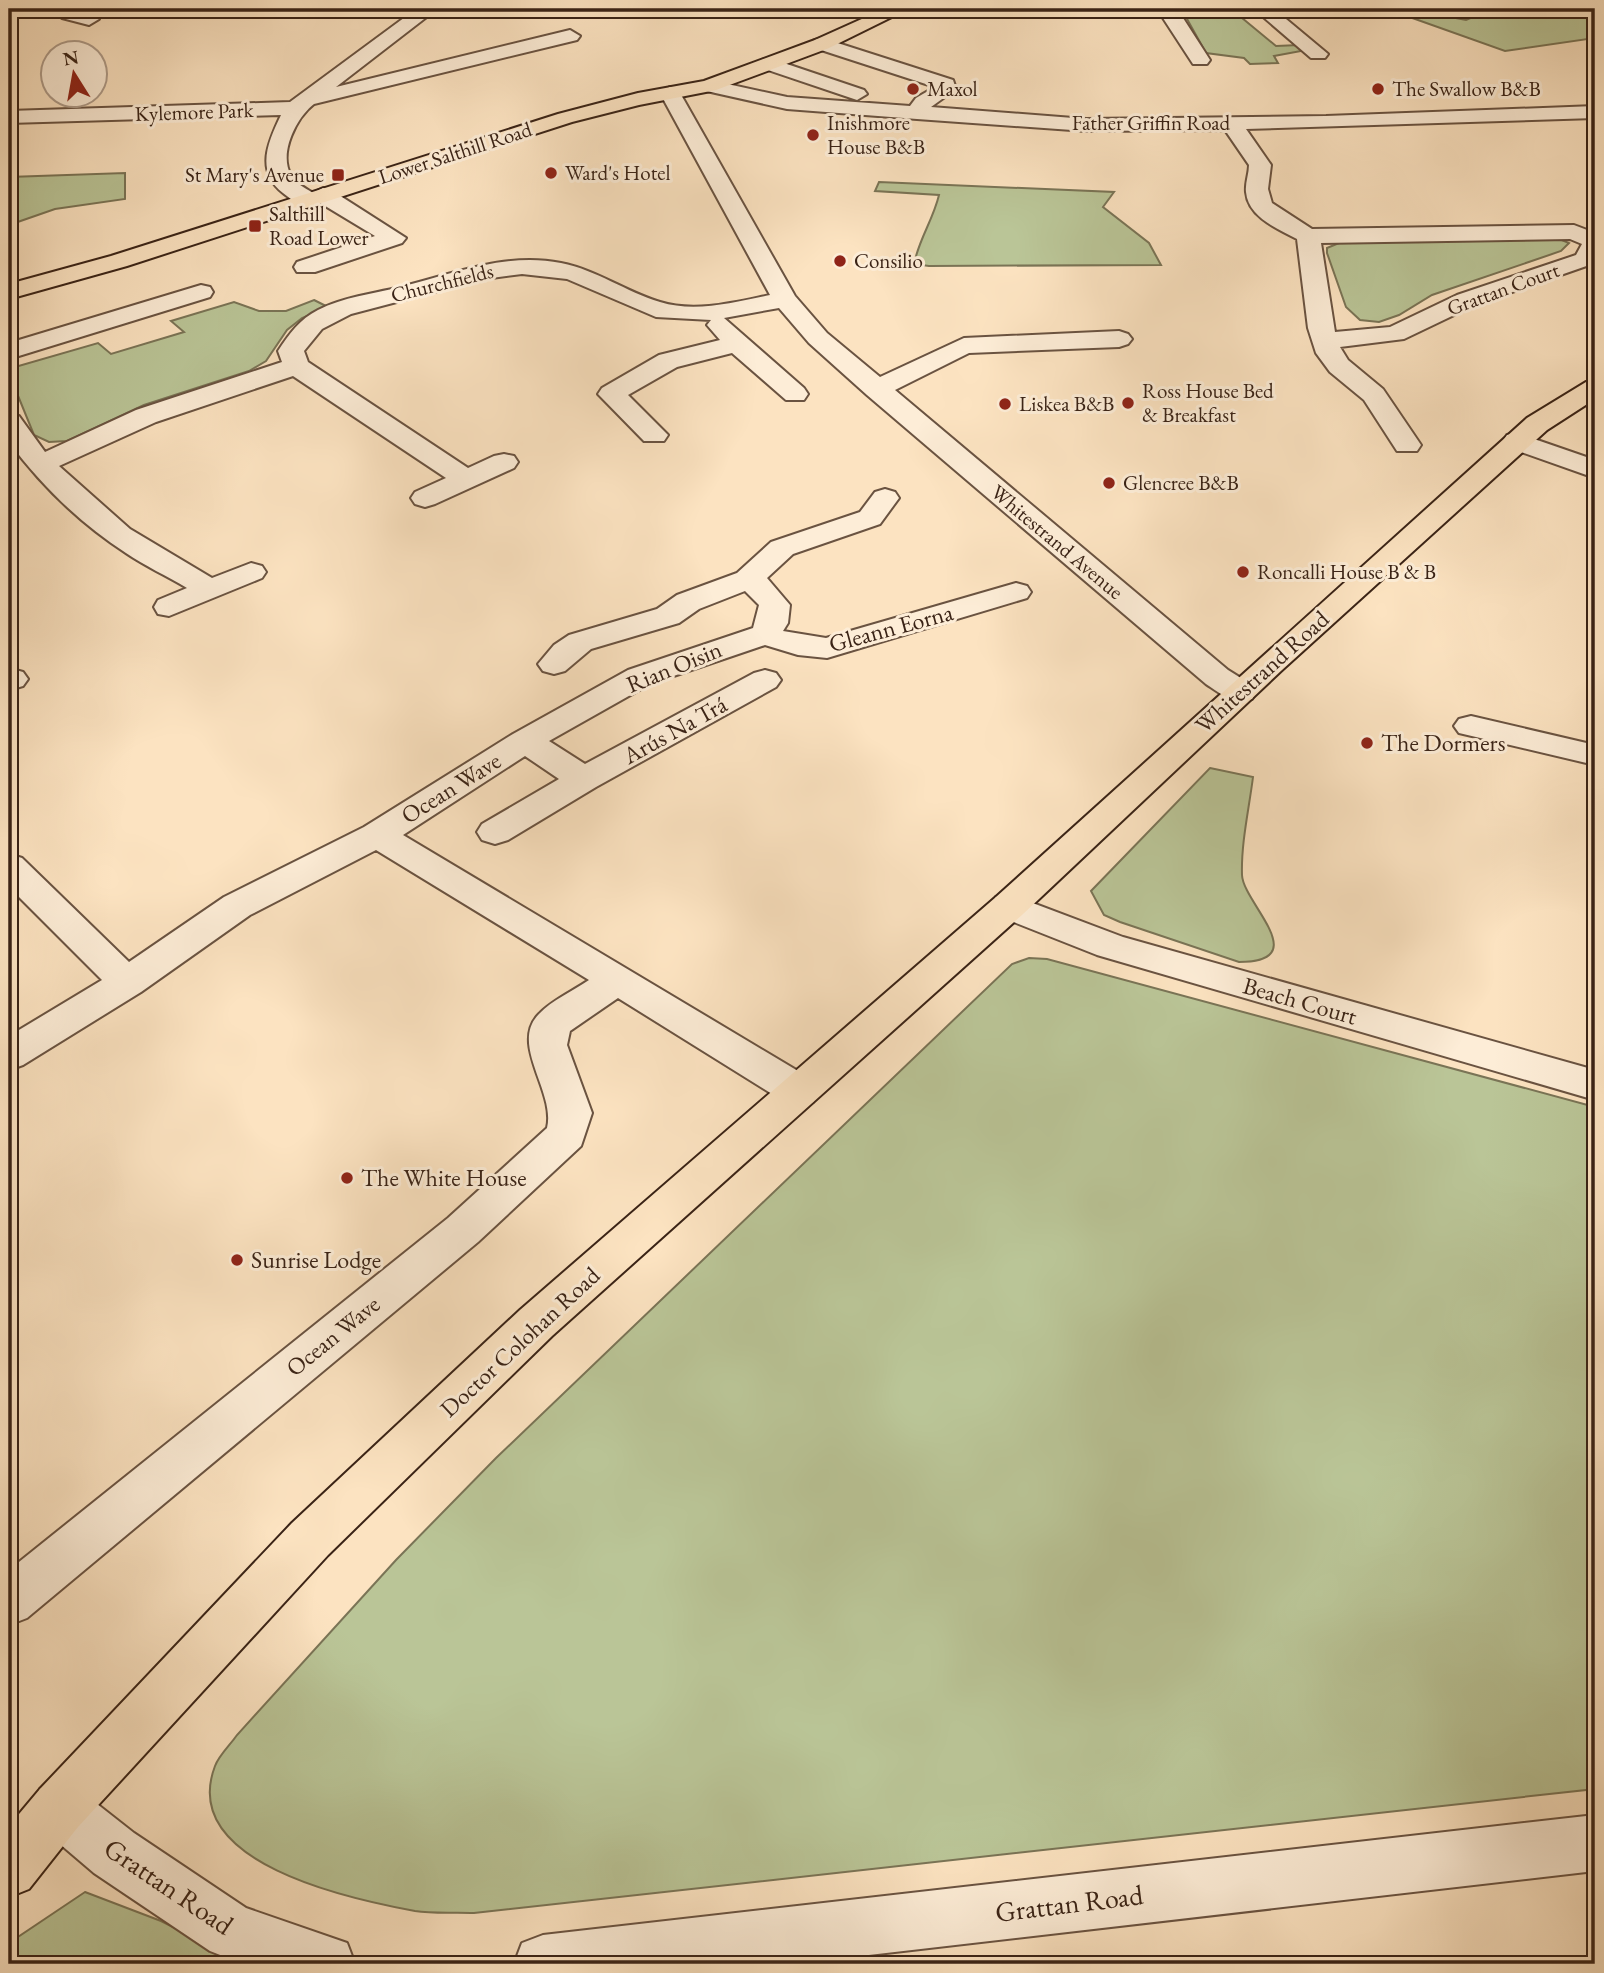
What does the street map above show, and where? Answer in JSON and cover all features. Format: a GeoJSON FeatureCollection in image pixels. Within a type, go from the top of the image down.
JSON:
{"type":"FeatureCollection","features":[{"type":"Feature","properties":{"kind":"main road","name":"Lower Salthill Road"},"geometry":{"type":"LineString","coordinates":[[9,292],[119,261],[565,118],[709,86],[822,44],[899,9]]}},
{"type":"Feature","properties":{"kind":"main road","name":"Whitestrand Road"},"geometry":{"type":"LineString","coordinates":[[1009,906],[1240,692],[1517,442],[1560,407],[1595,388]]}},
{"type":"Feature","properties":{"kind":"main road","name":"Doctor Colohan Road"},"geometry":{"type":"LineString","coordinates":[[9,1869],[59,1808],[310,1539],[536,1324],[1009,906]]}},
{"type":"Feature","properties":{"kind":"street"},"geometry":{"type":"LineString","coordinates":[[68,9],[69,14],[89,19]]}},
{"type":"Feature","properties":{"kind":"street"},"geometry":{"type":"LineString","coordinates":[[306,267],[394,238],[288,186],[279,175],[276,163],[278,143],[300,105],[428,9]]}},
{"type":"Feature","properties":{"kind":"street"},"geometry":{"type":"LineString","coordinates":[[1263,9],[1318,54]]}},
{"type":"Feature","properties":{"kind":"street"},"geometry":{"type":"LineString","coordinates":[[1171,10],[1173,18],[1200,60]]}},
{"type":"Feature","properties":{"kind":"street","name":"Kylemore Park"},"geometry":{"type":"LineString","coordinates":[[9,117],[300,105],[569,36]]}},
{"type":"Feature","properties":{"kind":"street"},"geometry":{"type":"LineString","coordinates":[[822,44],[947,87],[923,102],[917,113]]}},
{"type":"Feature","properties":{"kind":"street"},"geometry":{"type":"LineString","coordinates":[[829,85],[882,63]]}},
{"type":"Feature","properties":{"kind":"street"},"geometry":{"type":"LineString","coordinates":[[769,64],[859,95],[852,108]]}},
{"type":"Feature","properties":{"kind":"street","name":"Father Griffin Road"},"geometry":{"type":"LineString","coordinates":[[709,86],[787,103],[1086,125],[1232,124],[1595,112]]}},
{"type":"Feature","properties":{"kind":"street","name":"Whitestrand Avenue"},"geometry":{"type":"LineString","coordinates":[[670,93],[785,299],[818,338],[1217,677],[1240,692]]}},
{"type":"Feature","properties":{"kind":"street"},"geometry":{"type":"LineString","coordinates":[[1232,124],[1260,164],[1257,193],[1259,202],[1266,211],[1308,236],[1308,253],[1325,341],[1339,366],[1374,395],[1407,445]]}},
{"type":"Feature","properties":{"kind":"street","name":"Grattan Court"},"geometry":{"type":"LineString","coordinates":[[1308,236],[1574,232],[1594,241],[1594,251],[1584,260],[1477,295],[1395,334],[1325,341]]}},
{"type":"Feature","properties":{"kind":"street","name":"Churchfields"},"geometry":{"type":"LineString","coordinates":[[296,366],[291,351],[296,339],[330,313],[494,269],[531,267],[563,270],[585,276],[651,308],[686,314],[710,313],[785,299]]}},
{"type":"Feature","properties":{"kind":"street"},"geometry":{"type":"LineString","coordinates":[[9,351],[201,292]]}},
{"type":"Feature","properties":{"kind":"street"},"geometry":{"type":"LineString","coordinates":[[710,313],[737,344],[795,394]]}},
{"type":"Feature","properties":{"kind":"street"},"geometry":{"type":"LineString","coordinates":[[876,389],[964,346],[1119,339]]}},
{"type":"Feature","properties":{"kind":"street"},"geometry":{"type":"LineString","coordinates":[[654,435],[611,394],[668,361],[737,344]]}},
{"type":"Feature","properties":{"kind":"street"},"geometry":{"type":"LineString","coordinates":[[43,463],[146,416],[296,366],[466,479]]}},
{"type":"Feature","properties":{"kind":"street"},"geometry":{"type":"LineString","coordinates":[[9,422],[18,438],[52,475],[125,540],[187,574],[209,590]]}},
{"type":"Feature","properties":{"kind":"street"},"geometry":{"type":"LineString","coordinates":[[1517,442],[1595,470]]}},
{"type":"Feature","properties":{"kind":"street"},"geometry":{"type":"LineString","coordinates":[[425,498],[504,462]]}},
{"type":"Feature","properties":{"kind":"street","name":"Rian Oisin"},"geometry":{"type":"LineString","coordinates":[[554,664],[580,642],[668,617],[688,602],[748,579],[782,548],[870,518],[885,498]]}},
{"type":"Feature","properties":{"kind":"street"},"geometry":{"type":"LineString","coordinates":[[169,607],[251,572]]}},
{"type":"Feature","properties":{"kind":"street"},"geometry":{"type":"LineString","coordinates":[[748,579],[762,588],[775,605],[772,623],[764,635]]}},
{"type":"Feature","properties":{"kind":"street","name":"Gleann Eorna"},"geometry":{"type":"LineString","coordinates":[[764,635],[798,645],[827,648],[1016,592]]}},
{"type":"Feature","properties":{"kind":"street","name":"Rian Oisin"},"geometry":{"type":"LineString","coordinates":[[525,741],[639,677],[764,635]]}},
{"type":"Feature","properties":{"kind":"street","name":"Arús Na Trá"},"geometry":{"type":"LineString","coordinates":[[495,832],[584,779],[765,680]]}},
{"type":"Feature","properties":{"kind":"street"},"geometry":{"type":"LineString","coordinates":[[1471,726],[1595,755]]}},
{"type":"Feature","properties":{"kind":"street"},"geometry":{"type":"LineString","coordinates":[[525,741],[584,779]]}},
{"type":"Feature","properties":{"kind":"street","name":"Ocean Wave"},"geometry":{"type":"LineString","coordinates":[[9,1055],[127,982],[237,906],[377,835],[525,741]]}},
{"type":"Feature","properties":{"kind":"street","name":"Ocean Wave"},"geometry":{"type":"LineString","coordinates":[[377,835],[473,889],[616,981],[799,1091]]}},
{"type":"Feature","properties":{"kind":"street"},"geometry":{"type":"LineString","coordinates":[[9,866],[127,982]]}},
{"type":"Feature","properties":{"kind":"street","name":"Beach Court"},"geometry":{"type":"LineString","coordinates":[[1009,906],[1110,946],[1595,1085]]}},
{"type":"Feature","properties":{"kind":"street","name":"Ocean Wave"},"geometry":{"type":"LineString","coordinates":[[9,1601],[463,1230],[566,1135],[571,1113],[547,1045],[552,1024],[616,981]]}},
{"type":"Feature","properties":{"kind":"street","name":"Grattan Road"},"geometry":{"type":"LineString","coordinates":[[59,1808],[114,1853],[230,1931],[326,1964]]}},
{"type":"Feature","properties":{"kind":"street","name":"Grattan Road"},"geometry":{"type":"LineString","coordinates":[[543,1964],[1595,1843]]}},
{"type":"Feature","properties":{"kind":"green space"},"geometry":{"type":"Polygon","coordinates":[[[1204,9],[1255,11],[1236,13],[1276,46],[1299,45],[1301,51],[1274,56],[1278,63],[1250,64],[1244,58],[1206,53],[1187,19],[1193,13],[1204,9]]]}},
{"type":"Feature","properties":{"kind":"green space"},"geometry":{"type":"Polygon","coordinates":[[[1387,9],[1408,9],[1466,20],[1492,9],[1575,9],[1595,12],[1595,38],[1505,51],[1387,9]]]}},
{"type":"Feature","properties":{"kind":"green space"},"geometry":{"type":"Polygon","coordinates":[[[125,173],[125,199],[55,209],[9,225],[9,177],[125,173]]]}},
{"type":"Feature","properties":{"kind":"green space"},"geometry":{"type":"Polygon","coordinates":[[[879,182],[1114,192],[1103,207],[1149,243],[1161,265],[914,264],[939,195],[875,191],[879,182]]]}},
{"type":"Feature","properties":{"kind":"green space"},"geometry":{"type":"Polygon","coordinates":[[[1557,238],[1569,243],[1561,251],[1432,295],[1399,315],[1379,322],[1360,320],[1346,307],[1327,253],[1327,248],[1339,243],[1557,238]]]}},
{"type":"Feature","properties":{"kind":"green space"},"geometry":{"type":"Polygon","coordinates":[[[314,300],[328,307],[302,318],[287,330],[266,361],[249,371],[144,405],[67,441],[49,442],[34,435],[14,386],[15,367],[98,343],[111,354],[184,332],[171,321],[234,302],[259,311],[286,311],[314,300]]]}},
{"type":"Feature","properties":{"kind":"green space"},"geometry":{"type":"Polygon","coordinates":[[[1210,768],[1253,777],[1244,838],[1242,875],[1245,887],[1274,942],[1272,952],[1261,959],[1239,962],[1120,922],[1104,915],[1091,891],[1210,768]]]}},
{"type":"Feature","properties":{"kind":"green space"},"geometry":{"type":"Polygon","coordinates":[[[1029,958],[1047,959],[1595,1107],[1595,1789],[474,1913],[415,1911],[351,1897],[277,1870],[245,1851],[222,1828],[210,1800],[215,1766],[237,1735],[396,1560],[496,1458],[1012,964],[1029,958]]]}},
{"type":"Feature","properties":{"kind":"green space"},"geometry":{"type":"Polygon","coordinates":[[[85,1892],[161,1921],[247,1964],[9,1964],[9,1948],[15,1939],[85,1892]]]}},
{"type":"Feature","properties":{"kind":"place","name":"Maxol"},"geometry":{"type":"Point","coordinates":[913,89]}},
{"type":"Feature","properties":{"kind":"place","name":"The Swallow B&B"},"geometry":{"type":"Point","coordinates":[1378,89]}},
{"type":"Feature","properties":{"kind":"place","name":"Inishmore House B&B"},"geometry":{"type":"Point","coordinates":[813,135]}},
{"type":"Feature","properties":{"kind":"place","name":"Ward's Hotel"},"geometry":{"type":"Point","coordinates":[551,173]}},
{"type":"Feature","properties":{"kind":"place","name":"St Mary's Avenue"},"geometry":{"type":"Point","coordinates":[338,175]}},
{"type":"Feature","properties":{"kind":"place","name":"Salthill Road Lower"},"geometry":{"type":"Point","coordinates":[255,226]}},
{"type":"Feature","properties":{"kind":"place","name":"Consilio"},"geometry":{"type":"Point","coordinates":[840,261]}},
{"type":"Feature","properties":{"kind":"place","name":"Ross House Bed & Breakfast"},"geometry":{"type":"Point","coordinates":[1128,403]}},
{"type":"Feature","properties":{"kind":"place","name":"Liskea B&B"},"geometry":{"type":"Point","coordinates":[1005,404]}},
{"type":"Feature","properties":{"kind":"place","name":"Glencree B&B"},"geometry":{"type":"Point","coordinates":[1109,483]}},
{"type":"Feature","properties":{"kind":"place","name":"Roncalli House B & B"},"geometry":{"type":"Point","coordinates":[1243,572]}},
{"type":"Feature","properties":{"kind":"place","name":"The Dormers"},"geometry":{"type":"Point","coordinates":[1367,743]}},
{"type":"Feature","properties":{"kind":"place","name":"The White House"},"geometry":{"type":"Point","coordinates":[347,1178]}},
{"type":"Feature","properties":{"kind":"place","name":"Sunrise Lodge"},"geometry":{"type":"Point","coordinates":[237,1260]}}]}
